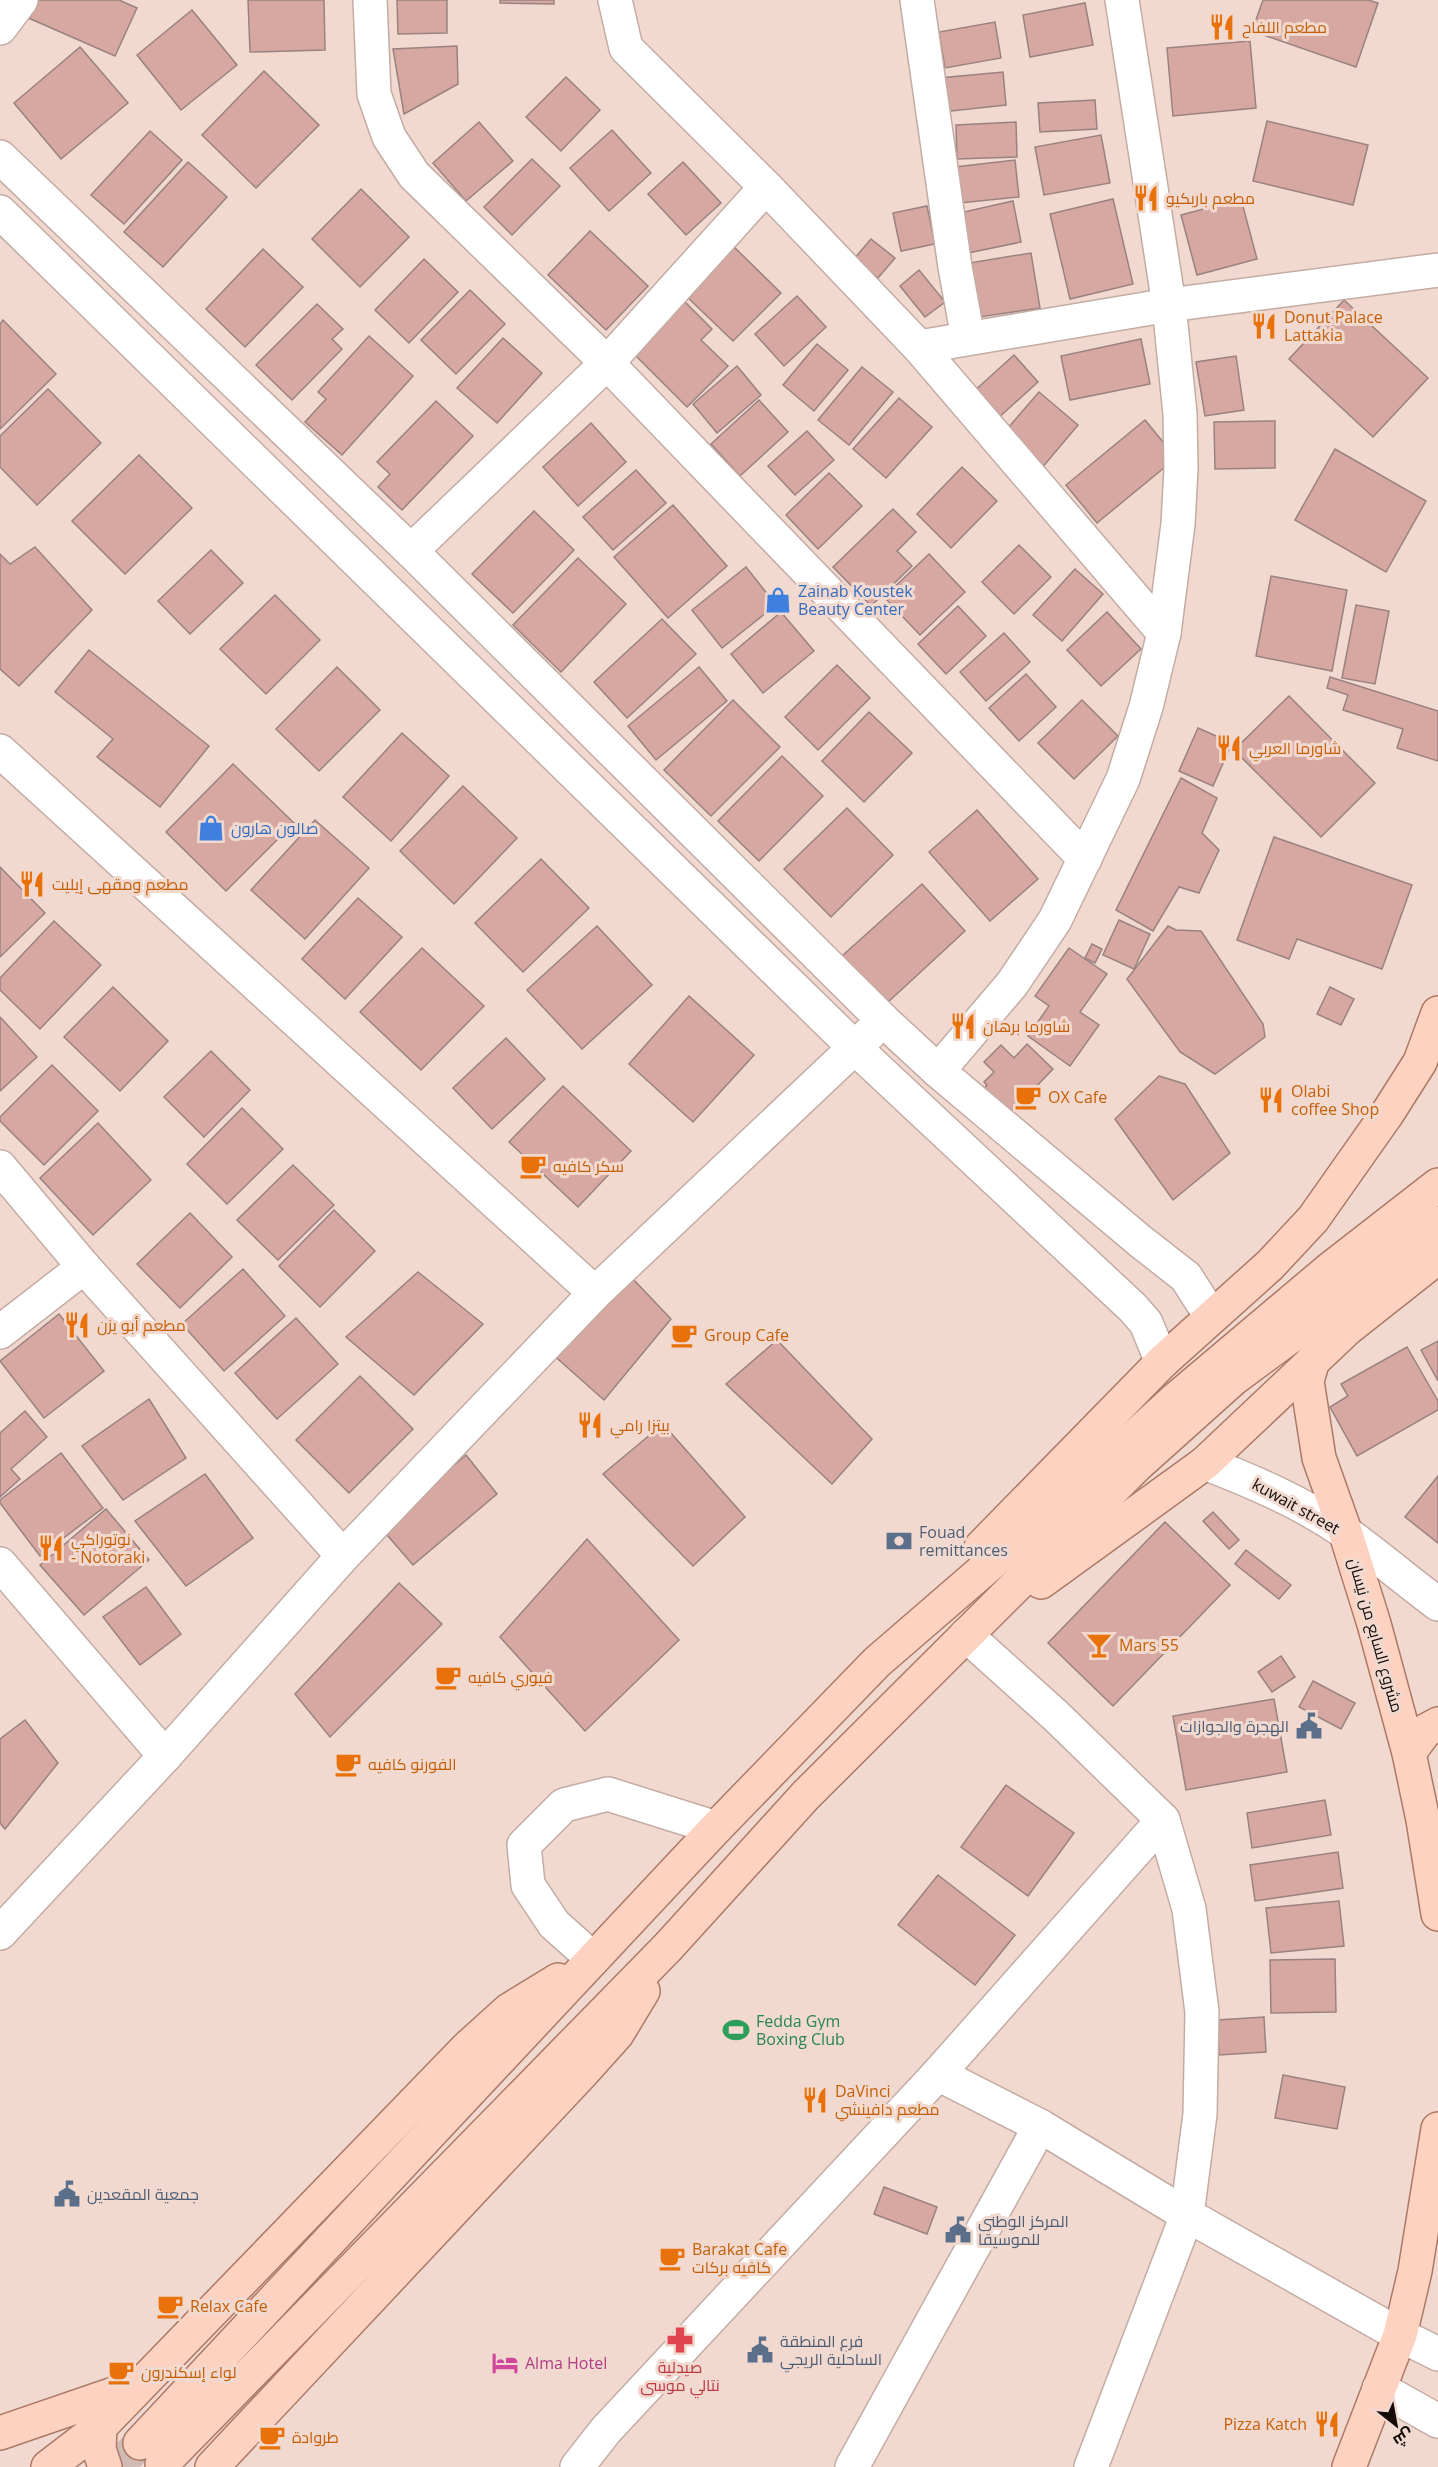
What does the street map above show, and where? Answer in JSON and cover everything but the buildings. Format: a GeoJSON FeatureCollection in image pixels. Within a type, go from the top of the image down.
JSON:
{"type":"FeatureCollection","features":[{"type":"Feature","properties":{"kind":"main road"},"geometry":{"type":"LineString","coordinates":[[877,1662],[924,1600],[970,1558],[1162,1362],[1270,1265],[1312,1219],[1388,1114],[1420,1062],[1438,1013]]}},
{"type":"Feature","properties":{"kind":"main road"},"geometry":{"type":"LineString","coordinates":[[1438,1185],[1330,1269],[1177,1398],[1091,1477],[877,1662],[716,1828],[589,1964],[151,2453],[668,1947],[806,1795],[1136,1466],[1233,1379],[1356,1288],[1438,1223]]}},
{"type":"Feature","properties":{"kind":"main road"},"geometry":{"type":"LineString","coordinates":[[966,1635],[1205,1463],[1348,1328],[1438,1257]]}},
{"type":"Feature","properties":{"kind":"main road","name":"مشروع السابع من نيسان"},"geometry":{"type":"LineString","coordinates":[[1313,1360],[1307,1381],[1319,1458],[1346,1534],[1409,1753],[1424,1820],[1438,1914]]}},
{"type":"Feature","properties":{"kind":"main road"},"geometry":{"type":"LineString","coordinates":[[1409,1753],[1425,1731],[1438,1724]]}},
{"type":"Feature","properties":{"kind":"main road"},"geometry":{"type":"LineString","coordinates":[[215,2465],[617,2034],[668,1947]]}},
{"type":"Feature","properties":{"kind":"main road"},"geometry":{"type":"LineString","coordinates":[[48,2467],[100,2427],[467,2048],[509,2010],[549,1984],[589,1964]]}},
{"type":"Feature","properties":{"kind":"main road"},"geometry":{"type":"LineString","coordinates":[[1349,2467],[1400,2335],[1415,2271],[1438,2129]]}},
{"type":"Feature","properties":{"kind":"main road"},"geometry":{"type":"LineString","coordinates":[[0,2433],[141,2384]]}},
{"type":"Feature","properties":{"kind":"main road"},"geometry":{"type":"LineString","coordinates":[[100,2427],[99,2449],[105,2467]]}},
{"type":"Feature","properties":{"kind":"street"},"geometry":{"type":"LineString","coordinates":[[0,28],[21,0]]}},
{"type":"Feature","properties":{"kind":"street"},"geometry":{"type":"LineString","coordinates":[[370,0],[374,94],[389,137],[400,157],[414,175],[607,363],[1085,859]]}},
{"type":"Feature","properties":{"kind":"street"},"geometry":{"type":"LineString","coordinates":[[615,0],[626,48],[766,187],[919,347],[1164,633]]}},
{"type":"Feature","properties":{"kind":"street"},"geometry":{"type":"LineString","coordinates":[[917,0],[955,267],[968,338]]}},
{"type":"Feature","properties":{"kind":"street"},"geometry":{"type":"LineString","coordinates":[[938,1071],[1012,984],[1055,920],[1123,779],[1146,707],[1164,633],[1174,568],[1181,469],[1180,414],[1169,304],[1122,0]]}},
{"type":"Feature","properties":{"kind":"street"},"geometry":{"type":"LineString","coordinates":[[0,157],[411,551],[885,1022],[938,1071],[1186,1277],[1211,1316]]}},
{"type":"Feature","properties":{"kind":"street"},"geometry":{"type":"LineString","coordinates":[[411,551],[607,363],[766,187]]}},
{"type":"Feature","properties":{"kind":"street"},"geometry":{"type":"LineString","coordinates":[[0,212],[854,1047],[1133,1308],[1146,1323],[1162,1362]]}},
{"type":"Feature","properties":{"kind":"street"},"geometry":{"type":"LineString","coordinates":[[919,347],[1169,304],[1438,270]]}},
{"type":"Feature","properties":{"kind":"street"},"geometry":{"type":"LineString","coordinates":[[0,751],[594,1293]]}},
{"type":"Feature","properties":{"kind":"street"},"geometry":{"type":"LineString","coordinates":[[0,1933],[165,1756],[343,1556],[594,1293],[854,1047],[885,1022]]}},
{"type":"Feature","properties":{"kind":"street"},"geometry":{"type":"LineString","coordinates":[[0,1167],[84,1267],[343,1556]]}},
{"type":"Feature","properties":{"kind":"street"},"geometry":{"type":"LineString","coordinates":[[0,1332],[84,1267]]}},
{"type":"Feature","properties":{"kind":"street","name":"kuwait street"},"geometry":{"type":"LineString","coordinates":[[1205,1463],[1253,1482],[1317,1515],[1346,1534],[1438,1604]]}},
{"type":"Feature","properties":{"kind":"street"},"geometry":{"type":"LineString","coordinates":[[0,1564],[165,1756]]}},
{"type":"Feature","properties":{"kind":"street"},"geometry":{"type":"LineString","coordinates":[[966,1635],[1056,1716],[1162,1820],[1189,1909],[1202,2012],[1200,2114],[1188,2215],[1091,2467]]}},
{"type":"Feature","properties":{"kind":"street"},"geometry":{"type":"LineString","coordinates":[[589,1964],[554,1924],[528,1885],[524,1845],[564,1806],[608,1794],[716,1828]]}},
{"type":"Feature","properties":{"kind":"street"},"geometry":{"type":"LineString","coordinates":[[577,2467],[606,2430],[938,2074],[1162,1820]]}},
{"type":"Feature","properties":{"kind":"street"},"geometry":{"type":"LineString","coordinates":[[938,2074],[1040,2126],[1188,2215],[1400,2335],[1438,2354]]}},
{"type":"Feature","properties":{"kind":"street"},"geometry":{"type":"LineString","coordinates":[[852,2467],[1040,2126]]}},
{"type":"Feature","properties":{"kind":"street"},"geometry":{"type":"LineString","coordinates":[[1379,2388],[1438,2421]]}},
{"type":"Feature","properties":{"kind":"tunnel"},"geometry":{"type":"LineString","coordinates":[[117,2467],[140,2443]]}},
{"type":"Feature","properties":{"kind":"place","name":"مطعم اللفاح"},"geometry":{"type":"Point","coordinates":[1222,27]}},
{"type":"Feature","properties":{"kind":"place","name":"مطعم باربكيو"},"geometry":{"type":"Point","coordinates":[1146,198]}},
{"type":"Feature","properties":{"kind":"place","name":"Donut Palace Lattakia"},"geometry":{"type":"Point","coordinates":[1264,326]}},
{"type":"Feature","properties":{"kind":"place","name":"Zainab Koustek Beauty Center"},"geometry":{"type":"Point","coordinates":[778,600]}},
{"type":"Feature","properties":{"kind":"place","name":"شاورما العربي"},"geometry":{"type":"Point","coordinates":[1229,748]}},
{"type":"Feature","properties":{"kind":"place","name":"صالون هارون"},"geometry":{"type":"Point","coordinates":[211,828]}},
{"type":"Feature","properties":{"kind":"place","name":"مطعم ومقهى إيليت"},"geometry":{"type":"Point","coordinates":[32,884]}},
{"type":"Feature","properties":{"kind":"place","name":"شاورما برهان"},"geometry":{"type":"Point","coordinates":[963,1026]}},
{"type":"Feature","properties":{"kind":"place","name":"OX Cafe"},"geometry":{"type":"Point","coordinates":[1028,1097]}},
{"type":"Feature","properties":{"kind":"place","name":"Olabi coffee Shop"},"geometry":{"type":"Point","coordinates":[1271,1100]}},
{"type":"Feature","properties":{"kind":"place","name":"سكر كافيه"},"geometry":{"type":"Point","coordinates":[533,1166]}},
{"type":"Feature","properties":{"kind":"place","name":"مطعم أبو يزن"},"geometry":{"type":"Point","coordinates":[77,1325]}},
{"type":"Feature","properties":{"kind":"place","name":"Group Cafe"},"geometry":{"type":"Point","coordinates":[684,1335]}},
{"type":"Feature","properties":{"kind":"place","name":"بيتزا رامي"},"geometry":{"type":"Point","coordinates":[590,1425]}},
{"type":"Feature","properties":{"kind":"place","name":"Fouad remittances"},"geometry":{"type":"Point","coordinates":[899,1541]}},
{"type":"Feature","properties":{"kind":"place","name":"نوتوراكي - Notoraki"},"geometry":{"type":"Point","coordinates":[51,1548]}},
{"type":"Feature","properties":{"kind":"place","name":"Mars 55"},"geometry":{"type":"Point","coordinates":[1099,1645]}},
{"type":"Feature","properties":{"kind":"place","name":"فيوري كافيه"},"geometry":{"type":"Point","coordinates":[448,1677]}},
{"type":"Feature","properties":{"kind":"place","name":"الهجرة والجوازات"},"geometry":{"type":"Point","coordinates":[1309,1726]}},
{"type":"Feature","properties":{"kind":"place","name":"الفورنو كافيه"},"geometry":{"type":"Point","coordinates":[348,1764]}},
{"type":"Feature","properties":{"kind":"place","name":"Fedda Gym Boxing Club"},"geometry":{"type":"Point","coordinates":[736,2030]}},
{"type":"Feature","properties":{"kind":"place","name":"DaVinci مطعم دافينشي"},"geometry":{"type":"Point","coordinates":[815,2100]}},
{"type":"Feature","properties":{"kind":"place","name":"جمعية المقعدين"},"geometry":{"type":"Point","coordinates":[67,2194]}},
{"type":"Feature","properties":{"kind":"place","name":"المركز الوطني للموسيقا"},"geometry":{"type":"Point","coordinates":[958,2230]}},
{"type":"Feature","properties":{"kind":"place","name":"Barakat Cafe كافيه بركات"},"geometry":{"type":"Point","coordinates":[672,2258]}},
{"type":"Feature","properties":{"kind":"place","name":"Relax Cafe"},"geometry":{"type":"Point","coordinates":[170,2306]}},
{"type":"Feature","properties":{"kind":"place","name":"صيدلية نتالي موسى"},"geometry":{"type":"Point","coordinates":[680,2340]}},
{"type":"Feature","properties":{"kind":"place","name":"فرع المنطقة الساحلية الريجي"},"geometry":{"type":"Point","coordinates":[760,2350]}},
{"type":"Feature","properties":{"kind":"place","name":"Alma Hotel"},"geometry":{"type":"Point","coordinates":[505,2363]}},
{"type":"Feature","properties":{"kind":"place","name":"لواء إسكندرون"},"geometry":{"type":"Point","coordinates":[121,2372]}},
{"type":"Feature","properties":{"kind":"place","name":"Pizza Katch"},"geometry":{"type":"Point","coordinates":[1327,2424]}},
{"type":"Feature","properties":{"kind":"place","name":"طروادة"},"geometry":{"type":"Point","coordinates":[272,2437]}}]}
